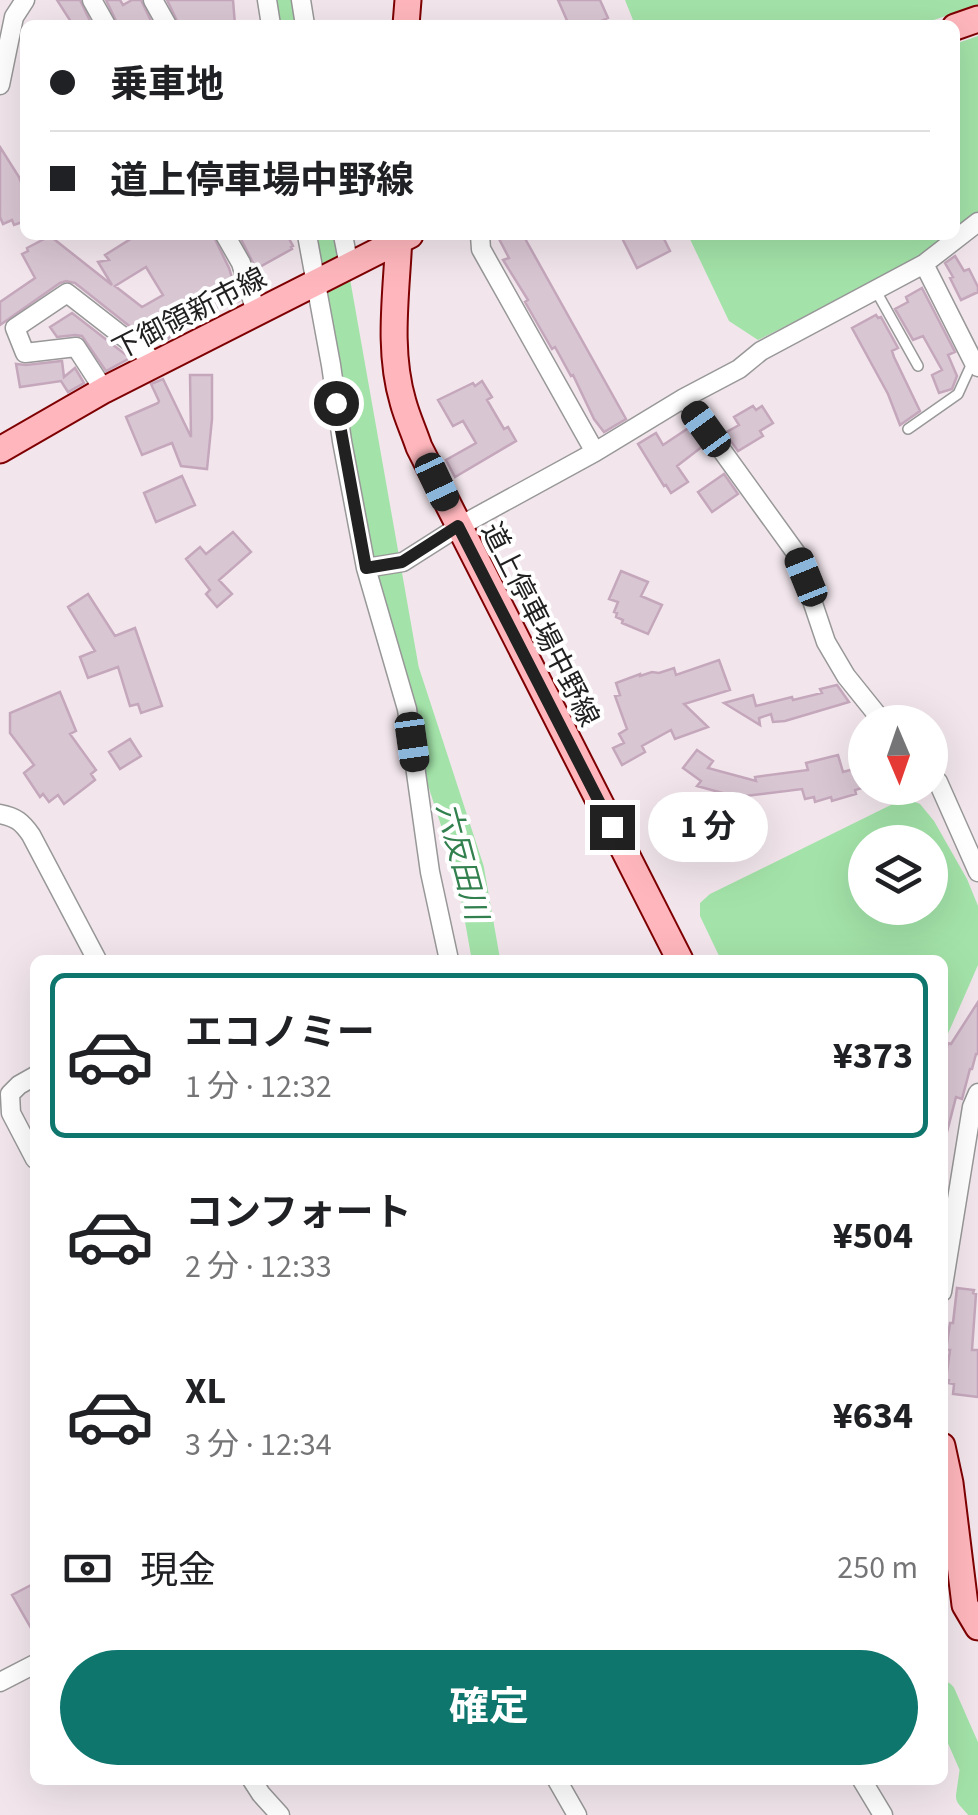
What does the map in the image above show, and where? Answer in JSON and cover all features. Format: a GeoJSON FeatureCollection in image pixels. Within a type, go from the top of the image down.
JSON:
{"type":"FeatureCollection","features":[{"type":"Feature","properties":{"kind":"main road","name":"下御領新市線"},"geometry":{"type":"LineString","coordinates":[[0,450],[104,390],[396,240]]}},
{"type":"Feature","properties":{"kind":"main road","name":"道上停車場中野線"},"geometry":{"type":"LineString","coordinates":[[402,240],[394,322],[396,364],[402,400],[419,447],[677,955]]}},
{"type":"Feature","properties":{"kind":"main road"},"geometry":{"type":"LineString","coordinates":[[948,1474],[966,1604],[978,1627]]}},
{"type":"Feature","properties":{"kind":"street"},"geometry":{"type":"LineString","coordinates":[[0,85],[14,17],[25,0]]}},
{"type":"Feature","properties":{"kind":"street"},"geometry":{"type":"LineString","coordinates":[[228,240],[241,263],[256,312]]}},
{"type":"Feature","properties":{"kind":"street"},"geometry":{"type":"LineString","coordinates":[[308,240],[366,568],[407,709],[430,872],[448,955]]}},
{"type":"Feature","properties":{"kind":"street"},"geometry":{"type":"LineString","coordinates":[[344,240],[347,266]]}},
{"type":"Feature","properties":{"kind":"street"},"geometry":{"type":"LineString","coordinates":[[480,240],[481,249],[595,452]]}},
{"type":"Feature","properties":{"kind":"street"},"geometry":{"type":"LineString","coordinates":[[366,568],[402,562],[458,526],[739,369],[761,350],[924,264],[955,240]]}},
{"type":"Feature","properties":{"kind":"street"},"geometry":{"type":"LineString","coordinates":[[924,264],[975,364]]}},
{"type":"Feature","properties":{"kind":"street"},"geometry":{"type":"LineString","coordinates":[[104,390],[76,347],[25,353],[15,328],[67,293],[157,364]]}},
{"type":"Feature","properties":{"kind":"street"},"geometry":{"type":"LineString","coordinates":[[684,398],[796,554],[826,642],[869,705]]}},
{"type":"Feature","properties":{"kind":"street"},"geometry":{"type":"LineString","coordinates":[[948,804],[978,872]]}},
{"type":"Feature","properties":{"kind":"street"},"geometry":{"type":"LineString","coordinates":[[0,814],[21,820],[94,955]]}},
{"type":"Feature","properties":{"kind":"street"},"geometry":{"type":"LineString","coordinates":[[30,1078],[10,1094],[11,1113],[30,1149]]}},
{"type":"Feature","properties":{"kind":"street"},"geometry":{"type":"LineString","coordinates":[[948,1259],[972,1107],[978,1093]]}},
{"type":"Feature","properties":{"kind":"street"},"geometry":{"type":"LineString","coordinates":[[948,1193],[961,1186]]}},
{"type":"Feature","properties":{"kind":"street"},"geometry":{"type":"LineString","coordinates":[[0,1682],[30,1667]]}},
{"type":"Feature","properties":{"kind":"street"},"geometry":{"type":"LineString","coordinates":[[255,1785],[280,1815]]}},
{"type":"Feature","properties":{"kind":"street"},"geometry":{"type":"LineString","coordinates":[[560,1785],[577,1815]]}},
{"type":"Feature","properties":{"kind":"street"},"geometry":{"type":"LineString","coordinates":[[865,1785],[883,1815]]}},
{"type":"Feature","properties":{"kind":"lane"},"geometry":{"type":"LineString","coordinates":[[876,291],[918,366]]}},
{"type":"Feature","properties":{"kind":"lane"},"geometry":{"type":"LineString","coordinates":[[908,429],[958,394],[975,364]]}},
{"type":"Feature","properties":{"kind":"shaded area"},"geometry":{"type":"Polygon","coordinates":[[[625,0],[978,0],[978,5],[934,20],[633,20],[625,0]]]}},
{"type":"Feature","properties":{"kind":"shaded area"},"geometry":{"type":"Polygon","coordinates":[[[978,36],[978,212],[960,226],[960,42],[978,36]]]}},
{"type":"Feature","properties":{"kind":"shaded area"},"geometry":{"type":"Polygon","coordinates":[[[690,240],[942,240],[915,261],[758,340],[729,321],[690,240]]]}},
{"type":"Feature","properties":{"kind":"shaded area"},"geometry":{"type":"Polygon","coordinates":[[[891,805],[921,805],[936,825],[850,825],[891,805]]]}},
{"type":"Feature","properties":{"kind":"shaded area"},"geometry":{"type":"Polygon","coordinates":[[[848,826],[848,925],[948,925],[948,846],[978,906],[978,965],[948,1034],[948,955],[719,955],[700,916],[700,903],[710,894],[848,826]]]}},
{"type":"Feature","properties":{"kind":"building"},"geometry":{"type":"Polygon","coordinates":[[[57,0],[80,0],[90,20],[70,20],[57,0]]]}},
{"type":"Feature","properties":{"kind":"building"},"geometry":{"type":"Polygon","coordinates":[[[106,0],[120,0],[123,5],[141,0],[151,20],[116,20],[106,0]]]}},
{"type":"Feature","properties":{"kind":"building"},"geometry":{"type":"Polygon","coordinates":[[[167,0],[233,0],[235,20],[177,20],[167,0]]]}},
{"type":"Feature","properties":{"kind":"building"},"geometry":{"type":"Polygon","coordinates":[[[558,0],[600,0],[608,18],[604,20],[567,20],[558,0]]]}},
{"type":"Feature","properties":{"kind":"building"},"geometry":{"type":"Polygon","coordinates":[[[0,147],[20,180],[20,223],[14,225],[12,220],[3,224],[0,147]]]}},
{"type":"Feature","properties":{"kind":"building"},"geometry":{"type":"Polygon","coordinates":[[[42,240],[55,240],[112,285],[98,262],[109,260],[105,255],[129,240],[215,240],[239,301],[223,308],[222,305],[187,326],[183,320],[168,339],[162,343],[157,338],[152,344],[75,283],[66,281],[0,325],[0,302],[35,278],[22,254],[27,248],[42,240]],[[146,267],[115,286],[142,307],[163,295],[146,267]]]}},
{"type":"Feature","properties":{"kind":"building"},"geometry":{"type":"Polygon","coordinates":[[[242,240],[290,240],[292,249],[256,269],[242,240]]]}},
{"type":"Feature","properties":{"kind":"building"},"geometry":{"type":"Polygon","coordinates":[[[500,240],[526,240],[626,419],[604,432],[594,419],[573,375],[555,347],[552,349],[525,302],[528,300],[503,260],[509,258],[500,240]]]}},
{"type":"Feature","properties":{"kind":"building"},"geometry":{"type":"Polygon","coordinates":[[[623,240],[664,240],[670,251],[637,268],[623,240]]]}},
{"type":"Feature","properties":{"kind":"building"},"geometry":{"type":"Polygon","coordinates":[[[955,256],[964,271],[969,269],[978,287],[978,292],[961,300],[945,263],[955,256]]]}},
{"type":"Feature","properties":{"kind":"building"},"geometry":{"type":"Polygon","coordinates":[[[922,288],[955,352],[948,355],[957,376],[952,389],[939,393],[932,375],[942,370],[923,336],[913,340],[895,309],[922,288]]]}},
{"type":"Feature","properties":{"kind":"building"},"geometry":{"type":"Polygon","coordinates":[[[72,313],[130,358],[106,371],[82,336],[57,337],[50,327],[72,313]]]}},
{"type":"Feature","properties":{"kind":"building"},"geometry":{"type":"Polygon","coordinates":[[[876,315],[881,317],[898,348],[892,351],[894,357],[920,411],[900,425],[852,328],[876,315]]]}},
{"type":"Feature","properties":{"kind":"building"},"geometry":{"type":"Polygon","coordinates":[[[62,361],[64,377],[75,368],[84,383],[68,392],[61,381],[20,387],[16,364],[62,361]]]}},
{"type":"Feature","properties":{"kind":"building"},"geometry":{"type":"Polygon","coordinates":[[[190,375],[212,375],[207,469],[181,466],[172,443],[142,455],[126,417],[158,403],[151,384],[163,379],[191,437],[190,375]]]}},
{"type":"Feature","properties":{"kind":"building"},"geometry":{"type":"Polygon","coordinates":[[[482,381],[492,397],[487,400],[516,441],[455,477],[446,460],[476,443],[463,421],[453,426],[438,400],[482,381]]]}},
{"type":"Feature","properties":{"kind":"building"},"geometry":{"type":"Polygon","coordinates":[[[753,406],[756,410],[762,406],[773,423],[760,431],[763,436],[738,451],[725,433],[739,425],[734,417],[753,406]]]}},
{"type":"Feature","properties":{"kind":"building"},"geometry":{"type":"Polygon","coordinates":[[[690,427],[703,446],[677,466],[688,482],[671,493],[638,444],[656,433],[663,445],[690,427]]]}},
{"type":"Feature","properties":{"kind":"building"},"geometry":{"type":"Polygon","coordinates":[[[724,474],[738,494],[712,512],[698,492],[724,474]]]}},
{"type":"Feature","properties":{"kind":"building"},"geometry":{"type":"Polygon","coordinates":[[[182,476],[195,505],[156,522],[144,493],[182,476]]]}},
{"type":"Feature","properties":{"kind":"building"},"geometry":{"type":"Polygon","coordinates":[[[233,532],[251,552],[219,580],[232,594],[217,607],[206,594],[210,590],[186,559],[200,547],[206,554],[233,532]]]}},
{"type":"Feature","properties":{"kind":"building"},"geometry":{"type":"Polygon","coordinates":[[[621,571],[648,582],[641,596],[662,605],[648,634],[616,617],[618,602],[609,599],[621,571]]]}},
{"type":"Feature","properties":{"kind":"building"},"geometry":{"type":"Polygon","coordinates":[[[88,594],[115,636],[135,628],[162,706],[141,713],[138,704],[130,706],[118,667],[88,678],[80,657],[95,651],[68,607],[88,594]]]}},
{"type":"Feature","properties":{"kind":"building"},"geometry":{"type":"Polygon","coordinates":[[[719,660],[730,690],[684,704],[708,727],[675,739],[671,730],[642,746],[645,752],[622,765],[613,748],[624,743],[619,734],[627,729],[615,696],[620,695],[616,683],[674,668],[676,675],[719,660]]]}},
{"type":"Feature","properties":{"kind":"building"},"geometry":{"type":"Polygon","coordinates":[[[837,685],[849,702],[785,721],[773,722],[771,714],[759,718],[760,725],[724,703],[753,695],[756,706],[822,693],[820,689],[837,685]]]}},
{"type":"Feature","properties":{"kind":"building"},"geometry":{"type":"Polygon","coordinates":[[[60,692],[76,731],[70,734],[96,770],[91,774],[95,780],[64,804],[58,795],[49,802],[43,794],[40,797],[24,773],[34,765],[10,733],[10,713],[60,692]]]}},
{"type":"Feature","properties":{"kind":"building"},"geometry":{"type":"Polygon","coordinates":[[[130,739],[141,756],[120,769],[109,752],[130,739]]]}},
{"type":"Feature","properties":{"kind":"building"},"geometry":{"type":"Polygon","coordinates":[[[697,750],[713,761],[708,768],[756,781],[755,777],[808,770],[806,763],[838,755],[843,772],[848,771],[848,796],[815,802],[814,797],[805,799],[802,789],[737,797],[697,786],[701,781],[683,768],[697,750]]]}},
{"type":"Feature","properties":{"kind":"building"},"geometry":{"type":"Polygon","coordinates":[[[978,1002],[978,1054],[962,1099],[956,1097],[948,1128],[948,1043],[951,1044],[978,1002]]]}},
{"type":"Feature","properties":{"kind":"building"},"geometry":{"type":"Polygon","coordinates":[[[957,1288],[974,1290],[972,1350],[978,1350],[978,1397],[953,1394],[954,1384],[948,1383],[948,1336],[957,1288]]]}},
{"type":"Feature","properties":{"kind":"building"},"geometry":{"type":"Polygon","coordinates":[[[30,1586],[30,1626],[12,1595],[30,1586]]]}},
{"type":"Feature","properties":{"kind":"waterway","name":"六反田川"},"geometry":{"type":"LineString","coordinates":[[288,0],[291,20]]}},
{"type":"Feature","properties":{"kind":"waterway","name":"六反田川"},"geometry":{"type":"LineString","coordinates":[[329,240],[405,670],[470,869],[485,955]]}},
{"type":"Feature","properties":{"kind":"waterway","name":"六反田川"},"geometry":{"type":"LineString","coordinates":[[948,1709],[974,1768],[970,1796],[978,1805]]}},
{"type":"Feature","properties":{"kind":"route"},"geometry":{"type":"LineString","coordinates":[[336,403],[366,568],[402,562],[458,526],[612,827]]}}]}
